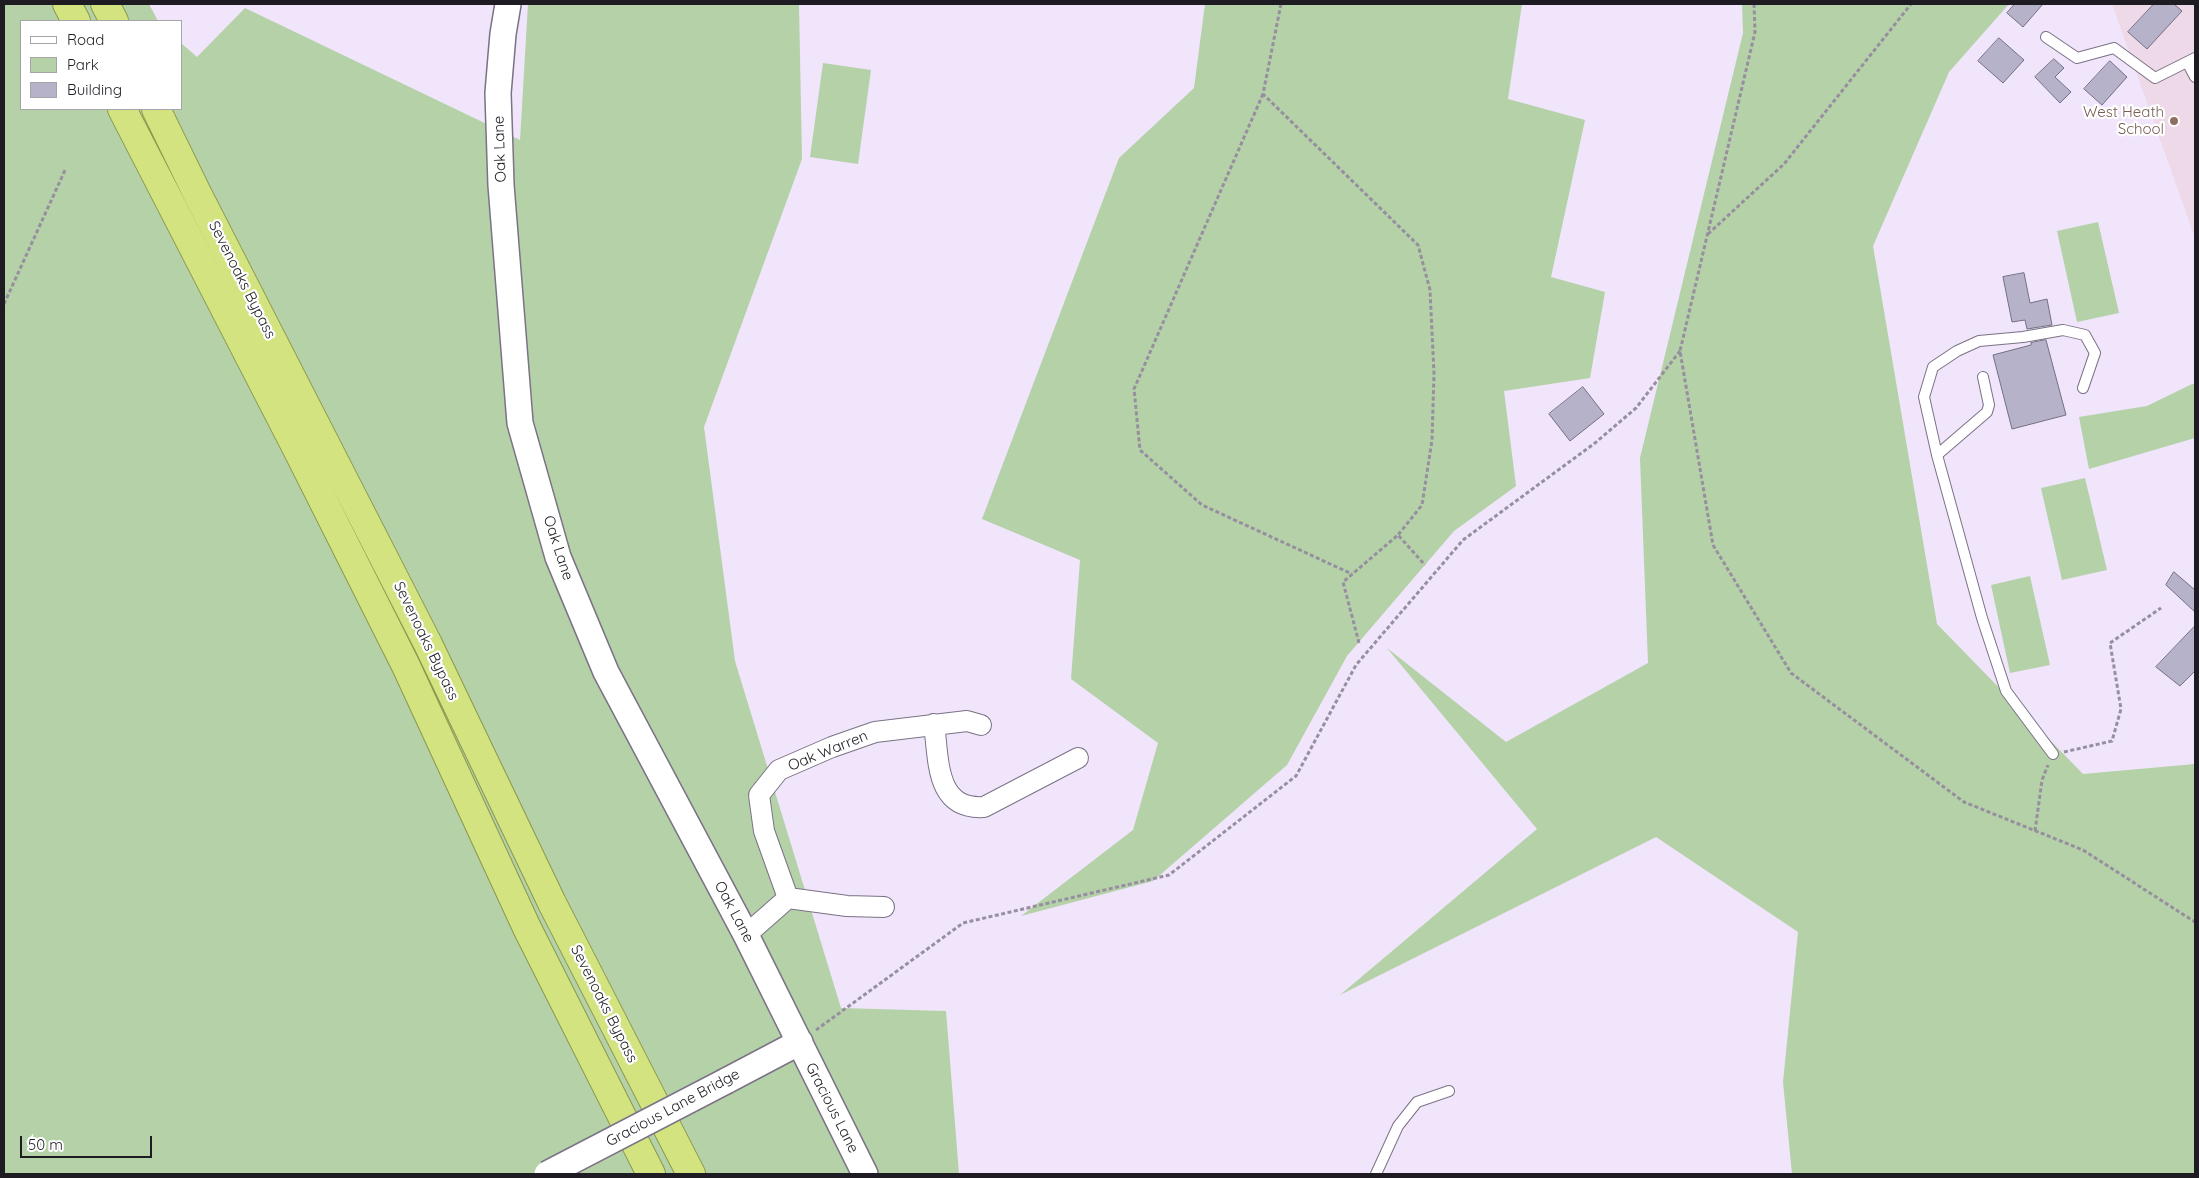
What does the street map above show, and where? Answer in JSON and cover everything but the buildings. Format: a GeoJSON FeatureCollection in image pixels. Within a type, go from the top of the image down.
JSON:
{"type":"FeatureCollection","features":[{"type":"Feature","properties":{"kind":"highway"},"geometry":{"type":"LineString","coordinates":[[66,4],[75,20]]}},
{"type":"Feature","properties":{"kind":"highway"},"geometry":{"type":"LineString","coordinates":[[105,4],[113,20]]}},
{"type":"Feature","properties":{"kind":"highway","name":"Sevenoaks Bypass"},"geometry":{"type":"LineString","coordinates":[[123,110],[298,450],[406,666],[527,928],[652,1174]]}},
{"type":"Feature","properties":{"kind":"highway","name":"Sevenoaks Bypass"},"geometry":{"type":"LineString","coordinates":[[156,110],[197,193],[428,644],[552,903],[691,1174]]}},
{"type":"Feature","properties":{"kind":"street","name":"Oak Lane"},"geometry":{"type":"LineString","coordinates":[[508,4],[502,34],[498,93],[501,185],[520,423],[558,557],[606,672],[746,935],[800,1042]]}},
{"type":"Feature","properties":{"kind":"street","name":"Oak Warren"},"geometry":{"type":"LineString","coordinates":[[788,898],[764,831],[759,795],[779,770],[832,747],[875,732],[967,720],[981,725]]}},
{"type":"Feature","properties":{"kind":"street"},"geometry":{"type":"LineString","coordinates":[[934,724],[944,784],[949,796],[970,808],[984,807],[1078,758]]}},
{"type":"Feature","properties":{"kind":"street"},"geometry":{"type":"LineString","coordinates":[[746,935],[788,898],[847,906],[884,907]]}},
{"type":"Feature","properties":{"kind":"street","name":"Gracious Lane Bridge"},"geometry":{"type":"LineString","coordinates":[[547,1174],[800,1042]]}},
{"type":"Feature","properties":{"kind":"street","name":"Gracious Lane"},"geometry":{"type":"LineString","coordinates":[[800,1042],[865,1174]]}},
{"type":"Feature","properties":{"kind":"lane"},"geometry":{"type":"LineString","coordinates":[[2046,37],[2077,58],[2114,48],[2155,78],[2191,60],[2195,77]]}},
{"type":"Feature","properties":{"kind":"lane"},"geometry":{"type":"LineString","coordinates":[[2053,754],[2006,692],[1982,618],[1937,455],[1924,397],[1933,367],[1957,351],[1979,341],[2023,337],[2063,330],[2085,334],[2095,353],[2083,388]]}},
{"type":"Feature","properties":{"kind":"lane"},"geometry":{"type":"LineString","coordinates":[[1937,455],[1986,412],[1989,405],[1983,377]]}},
{"type":"Feature","properties":{"kind":"lane"},"geometry":{"type":"LineString","coordinates":[[1376,1174],[1398,1126],[1417,1102],[1449,1091]]}},
{"type":"Feature","properties":{"kind":"path"},"geometry":{"type":"LineString","coordinates":[[1281,4],[1263,94],[1134,389],[1140,450],[1202,505],[1352,574]]}},
{"type":"Feature","properties":{"kind":"path"},"geometry":{"type":"LineString","coordinates":[[1754,4],[1755,32],[1680,351],[1713,545],[1790,673],[1964,802],[2083,850],[2195,922]]}},
{"type":"Feature","properties":{"kind":"path"},"geometry":{"type":"LineString","coordinates":[[1708,234],[1784,164],[1912,4]]}},
{"type":"Feature","properties":{"kind":"path"},"geometry":{"type":"LineString","coordinates":[[1263,94],[1418,245],[1430,290],[1434,374],[1432,440],[1422,505],[1398,535],[1343,582],[1359,643]]}},
{"type":"Feature","properties":{"kind":"path"},"geometry":{"type":"LineString","coordinates":[[4,304],[66,168]]}},
{"type":"Feature","properties":{"kind":"path"},"geometry":{"type":"LineString","coordinates":[[800,1042],[963,923],[1169,875],[1296,776],[1356,665],[1463,540],[1595,443],[1629,414],[1680,351]]}},
{"type":"Feature","properties":{"kind":"path"},"geometry":{"type":"LineString","coordinates":[[1398,535],[1425,565]]}},
{"type":"Feature","properties":{"kind":"path"},"geometry":{"type":"LineString","coordinates":[[2035,831],[2042,780],[2053,754],[2112,741],[2122,709],[2110,643],[2161,608]]}},
{"type":"Feature","properties":{"kind":"shaded area","name":"West Heath School"},"geometry":{"type":"Polygon","coordinates":[[[2112,4],[2195,4],[2195,238],[2112,4]]]}},
{"type":"Feature","properties":{"kind":"green space"},"geometry":{"type":"Polygon","coordinates":[[[4,4],[149,4],[157,20],[20,20],[20,110],[182,110],[182,44],[197,57],[245,8],[520,140],[528,4],[799,4],[802,159],[704,427],[735,661],[841,1008],[946,1011],[959,1174],[4,1174],[4,4]]]}},
{"type":"Feature","properties":{"kind":"green space"},"geometry":{"type":"Polygon","coordinates":[[[1205,4],[1522,4],[1508,99],[1585,120],[1551,277],[1605,292],[1590,378],[1504,391],[1516,486],[1454,531],[1347,656],[1287,765],[1153,881],[1021,916],[1133,830],[1158,743],[1071,679],[1080,560],[982,519],[1119,158],[1194,88],[1205,4]]]}},
{"type":"Feature","properties":{"kind":"green space"},"geometry":{"type":"Polygon","coordinates":[[[1742,4],[2009,4],[1949,72],[1873,246],[1937,624],[2083,774],[2195,764],[2195,1174],[1792,1174],[1783,1082],[1798,932],[1656,837],[1340,995],[1537,829],[1387,648],[1506,742],[1648,663],[1640,458],[1743,33],[1742,4]]]}},
{"type":"Feature","properties":{"kind":"green space"},"geometry":{"type":"Polygon","coordinates":[[[823,63],[871,70],[858,164],[810,157],[823,63]]]}},
{"type":"Feature","properties":{"kind":"green space"},"geometry":{"type":"Polygon","coordinates":[[[2098,222],[2119,313],[2077,322],[2057,231],[2098,222]]]}},
{"type":"Feature","properties":{"kind":"green space"},"geometry":{"type":"Polygon","coordinates":[[[2195,384],[2195,438],[2089,469],[2079,417],[2147,406],[2195,384]]]}},
{"type":"Feature","properties":{"kind":"green space"},"geometry":{"type":"Polygon","coordinates":[[[2085,478],[2107,570],[2062,580],[2041,488],[2085,478]]]}},
{"type":"Feature","properties":{"kind":"green space"},"geometry":{"type":"Polygon","coordinates":[[[2030,576],[2050,665],[2010,673],[1991,585],[2030,576]]]}},
{"type":"Feature","properties":{"kind":"place","name":"West Heath School"},"geometry":{"type":"Point","coordinates":[2174,121]}}]}
